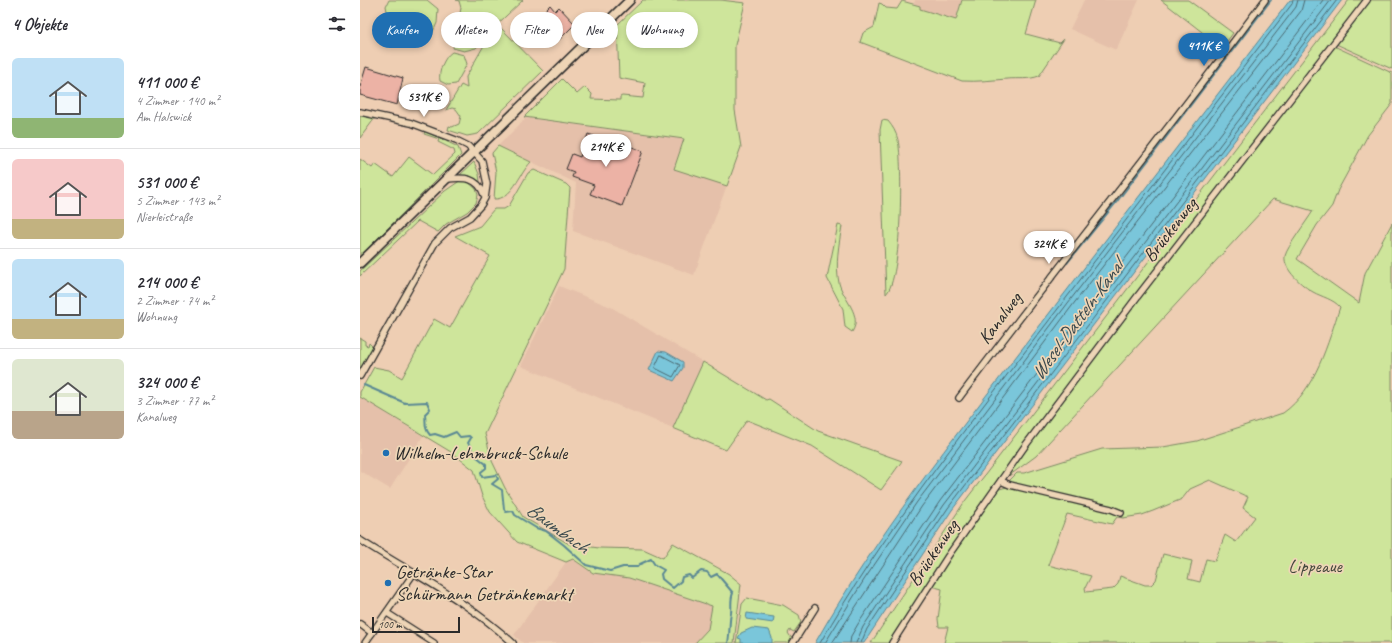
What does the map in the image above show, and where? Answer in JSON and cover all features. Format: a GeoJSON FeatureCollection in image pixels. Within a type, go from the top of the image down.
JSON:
{"type":"FeatureCollection","features":[{"type":"Feature","properties":{"kind":"main road"},"geometry":{"type":"LineString","coordinates":[[360,263],[475,153],[630,0]]}},
{"type":"Feature","properties":{"kind":"street","name":"Kanalweg"},"geometry":{"type":"LineString","coordinates":[[959,398],[1052,276],[1156,144],[1265,0]]}},
{"type":"Feature","properties":{"kind":"street","name":"Brückenweg"},"geometry":{"type":"LineString","coordinates":[[892,643],[948,556],[1025,446],[1093,355],[1367,0]]}},
{"type":"Feature","properties":{"kind":"street"},"geometry":{"type":"LineString","coordinates":[[360,112],[411,123],[468,146],[482,161],[485,169],[486,184],[485,198],[476,212],[450,228],[435,243],[360,376]]}},
{"type":"Feature","properties":{"kind":"street"},"geometry":{"type":"LineString","coordinates":[[447,179],[469,178],[477,183],[485,198]]}},
{"type":"Feature","properties":{"kind":"street"},"geometry":{"type":"LineString","coordinates":[[1001,481],[1010,485],[1111,509],[1121,513]]}},
{"type":"Feature","properties":{"kind":"street"},"geometry":{"type":"LineString","coordinates":[[360,540],[467,605],[514,643]]}},
{"type":"Feature","properties":{"kind":"street"},"geometry":{"type":"LineString","coordinates":[[365,643],[414,572]]}},
{"type":"Feature","properties":{"kind":"street"},"geometry":{"type":"LineString","coordinates":[[793,643],[815,608]]}},
{"type":"Feature","properties":{"kind":"street"},"geometry":{"type":"LineString","coordinates":[[387,613],[434,643]]}},
{"type":"Feature","properties":{"kind":"street"},"geometry":{"type":"LineString","coordinates":[[360,624],[372,633]]}},
{"type":"Feature","properties":{"kind":"shaded area"},"geometry":{"type":"Polygon","coordinates":[[[915,0],[962,0],[956,20],[920,9],[914,5],[915,0]]]}},
{"type":"Feature","properties":{"kind":"shaded area"},"geometry":{"type":"Polygon","coordinates":[[[1084,0],[1139,0],[1116,50],[1070,29],[1084,0]]]}},
{"type":"Feature","properties":{"kind":"shaded area"},"geometry":{"type":"Polygon","coordinates":[[[526,118],[741,147],[694,275],[573,231],[576,183],[498,146],[526,118]]]}},
{"type":"Feature","properties":{"kind":"shaded area"},"geometry":{"type":"Polygon","coordinates":[[[559,286],[611,307],[703,362],[673,428],[521,366],[559,286]]]}},
{"type":"Feature","properties":{"kind":"shaded area","name":"Wilhelm-Lehmbruck-Schule"},"geometry":{"type":"Polygon","coordinates":[[[360,397],[423,436],[390,489],[360,471],[360,397]]]}},
{"type":"Feature","properties":{"kind":"shaded area"},"geometry":{"type":"Polygon","coordinates":[[[573,559],[593,573],[629,578],[713,606],[708,629],[695,643],[523,643],[514,635],[566,562],[573,559]]]}},
{"type":"Feature","properties":{"kind":"green space"},"geometry":{"type":"Polygon","coordinates":[[[389,0],[427,0],[438,9],[437,23],[433,32],[433,12],[387,12],[386,6],[389,0]]]}},
{"type":"Feature","properties":{"kind":"green space"},"geometry":{"type":"Polygon","coordinates":[[[456,0],[523,0],[502,20],[502,12],[460,12],[461,8],[459,1],[456,0]]]}},
{"type":"Feature","properties":{"kind":"green space"},"geometry":{"type":"Polygon","coordinates":[[[643,0],[721,0],[745,3],[735,45],[735,110],[741,147],[727,186],[674,169],[684,139],[524,117],[562,79],[577,94],[585,87],[592,94],[591,99],[620,100],[620,97],[622,96],[643,98],[645,83],[619,78],[618,24],[626,16],[626,48],[698,48],[698,12],[631,12],[643,0]]]}},
{"type":"Feature","properties":{"kind":"green space"},"geometry":{"type":"Polygon","coordinates":[[[962,0],[1036,0],[1026,34],[1060,43],[1064,39],[1039,76],[974,81],[962,81],[860,42],[863,33],[874,27],[879,3],[886,8],[897,9],[902,1],[920,6],[920,9],[956,20],[962,0]]]}},
{"type":"Feature","properties":{"kind":"green space"},"geometry":{"type":"Polygon","coordinates":[[[1161,0],[1188,0],[1233,33],[1222,48],[1217,47],[1202,32],[1161,0]]]}},
{"type":"Feature","properties":{"kind":"green space"},"geometry":{"type":"Polygon","coordinates":[[[1349,0],[1364,0],[1131,302],[929,581],[889,643],[871,643],[965,501],[1349,0]]]}},
{"type":"Feature","properties":{"kind":"green space"},"geometry":{"type":"Polygon","coordinates":[[[1370,0],[1392,0],[1392,69],[1336,44],[1370,0]]]}},
{"type":"Feature","properties":{"kind":"green space"},"geometry":{"type":"Polygon","coordinates":[[[502,29],[510,37],[510,48],[521,48],[543,71],[478,134],[467,136],[448,130],[449,126],[452,127],[459,124],[461,116],[456,109],[452,108],[446,110],[461,85],[467,88],[466,77],[482,48],[502,48],[502,29]]]}},
{"type":"Feature","properties":{"kind":"green space","name":"Lippeaue"},"geometry":{"type":"Polygon","coordinates":[[[1334,46],[1392,73],[1392,104],[1368,135],[1338,190],[1332,206],[1317,225],[1297,259],[1359,303],[1365,273],[1392,223],[1392,643],[944,643],[948,627],[939,627],[938,619],[942,589],[931,586],[999,489],[1007,487],[1009,481],[1017,473],[1024,473],[1102,449],[1163,447],[1197,441],[1283,413],[1304,392],[1312,379],[1325,350],[1340,307],[1334,302],[1304,286],[1290,272],[1285,261],[1285,256],[1289,247],[1313,211],[1273,199],[1036,456],[1006,478],[1030,442],[1334,46]],[[1210,480],[1190,489],[1182,499],[1142,515],[1123,518],[1117,517],[1112,524],[1067,514],[1048,565],[1091,576],[1085,588],[1086,592],[1113,589],[1118,584],[1120,576],[1145,585],[1151,585],[1156,580],[1163,554],[1192,561],[1188,579],[1200,582],[1206,559],[1215,561],[1225,535],[1236,542],[1255,517],[1243,508],[1248,497],[1210,480]]]}},
{"type":"Feature","properties":{"kind":"green space"},"geometry":{"type":"Polygon","coordinates":[[[453,48],[476,48],[464,51],[453,48]]]}},
{"type":"Feature","properties":{"kind":"green space"},"geometry":{"type":"Polygon","coordinates":[[[452,52],[464,55],[467,64],[456,84],[448,85],[440,81],[440,73],[444,61],[452,52]]]}},
{"type":"Feature","properties":{"kind":"green space"},"geometry":{"type":"Polygon","coordinates":[[[360,115],[375,118],[360,138],[360,115]]]}},
{"type":"Feature","properties":{"kind":"green space"},"geometry":{"type":"Polygon","coordinates":[[[882,120],[888,121],[898,140],[900,153],[901,195],[895,267],[891,284],[886,294],[880,130],[882,120]]]}},
{"type":"Feature","properties":{"kind":"green space"},"geometry":{"type":"Polygon","coordinates":[[[425,131],[458,147],[461,155],[360,256],[360,159],[372,168],[375,164],[393,177],[409,157],[433,175],[455,154],[454,150],[438,142],[439,139],[424,134],[425,131]]]}},
{"type":"Feature","properties":{"kind":"green space"},"geometry":{"type":"Polygon","coordinates":[[[498,146],[531,162],[506,195],[494,199],[496,172],[492,153],[498,146]]]}},
{"type":"Feature","properties":{"kind":"green space"},"geometry":{"type":"Polygon","coordinates":[[[474,162],[479,174],[480,182],[471,177],[460,175],[474,162]]]}},
{"type":"Feature","properties":{"kind":"green space"},"geometry":{"type":"Polygon","coordinates":[[[534,170],[566,184],[570,188],[564,269],[485,434],[492,461],[505,488],[523,517],[569,544],[599,548],[643,549],[663,558],[673,543],[729,574],[741,584],[734,643],[695,643],[708,629],[712,606],[629,578],[593,573],[573,559],[566,562],[517,542],[490,512],[482,496],[474,470],[451,452],[360,397],[360,392],[374,367],[389,370],[402,378],[434,319],[450,328],[490,256],[455,236],[480,226],[494,209],[504,209],[509,206],[528,173],[534,170]]]}},
{"type":"Feature","properties":{"kind":"green space"},"geometry":{"type":"Polygon","coordinates":[[[461,180],[466,180],[476,189],[478,195],[476,203],[467,212],[446,224],[438,232],[418,221],[360,276],[360,271],[445,191],[461,180]]]}},
{"type":"Feature","properties":{"kind":"green space"},"geometry":{"type":"Polygon","coordinates":[[[838,225],[842,226],[837,269],[841,289],[854,313],[855,326],[852,332],[845,327],[843,309],[827,278],[838,225]]]}},
{"type":"Feature","properties":{"kind":"green space"},"geometry":{"type":"Polygon","coordinates":[[[360,338],[365,341],[365,345],[368,346],[369,343],[373,347],[360,370],[360,338]]]}},
{"type":"Feature","properties":{"kind":"green space"},"geometry":{"type":"Polygon","coordinates":[[[703,362],[766,400],[769,399],[818,431],[902,461],[881,490],[812,446],[747,420],[726,450],[673,428],[703,362]]]}},
{"type":"Feature","properties":{"kind":"green space"},"geometry":{"type":"Polygon","coordinates":[[[747,598],[783,605],[799,615],[801,622],[794,632],[790,630],[788,633],[792,639],[790,643],[736,643],[742,604],[747,598]]]}},
{"type":"Feature","properties":{"kind":"water","name":"Wesel-Datteln-Kanal"},"geometry":{"type":"Polygon","coordinates":[[[1290,0],[1342,0],[952,510],[864,643],[815,643],[863,564],[944,451],[1290,0]]]}},
{"type":"Feature","properties":{"kind":"water"},"geometry":{"type":"Polygon","coordinates":[[[658,351],[666,352],[683,362],[683,368],[674,381],[649,370],[658,351]]]}},
{"type":"Feature","properties":{"kind":"water"},"geometry":{"type":"Polygon","coordinates":[[[747,613],[774,617],[773,623],[746,619],[747,613]]]}},
{"type":"Feature","properties":{"kind":"water"},"geometry":{"type":"Polygon","coordinates":[[[752,628],[769,630],[772,643],[741,643],[741,639],[738,638],[741,633],[752,628]]]}},
{"type":"Feature","properties":{"kind":"building"},"geometry":{"type":"Polygon","coordinates":[[[550,5],[555,11],[559,7],[571,20],[571,28],[563,36],[563,12],[543,12],[550,5]]]}},
{"type":"Feature","properties":{"kind":"building"},"geometry":{"type":"Polygon","coordinates":[[[366,67],[403,78],[397,105],[360,95],[360,87],[366,67]]]}},
{"type":"Feature","properties":{"kind":"building"},"geometry":{"type":"Polygon","coordinates":[[[588,134],[609,141],[610,139],[643,151],[622,206],[590,194],[594,185],[572,177],[574,172],[566,169],[572,154],[580,157],[588,134]]]}},
{"type":"Feature","properties":{"kind":"waterway"},"geometry":{"type":"LineString","coordinates":[[1067,263],[1118,200],[1271,0]]}},
{"type":"Feature","properties":{"kind":"waterway","name":"Baumbach"},"geometry":{"type":"LineString","coordinates":[[364,385],[405,403],[427,402],[430,409],[425,414],[427,430],[430,435],[435,434],[444,437],[456,432],[460,437],[469,436],[471,438],[468,443],[471,447],[472,453],[486,464],[486,468],[481,472],[482,477],[496,475],[498,479],[492,484],[502,490],[504,509],[506,512],[513,511],[515,515],[536,528],[546,531],[586,565],[610,571],[623,567],[637,567],[651,559],[655,565],[664,570],[661,574],[662,579],[673,588],[681,581],[682,577],[689,575],[692,578],[701,571],[707,572],[711,577],[717,574],[733,593],[728,643]]}},
{"type":"Feature","properties":{"kind":"place","name":"Wilhelm-Lehmbruck-Schule"},"geometry":{"type":"Point","coordinates":[386,453]}},
{"type":"Feature","properties":{"kind":"place","name":"Getränke-Star Schürmann Getränkemarkt"},"geometry":{"type":"Point","coordinates":[388,583]}}]}
